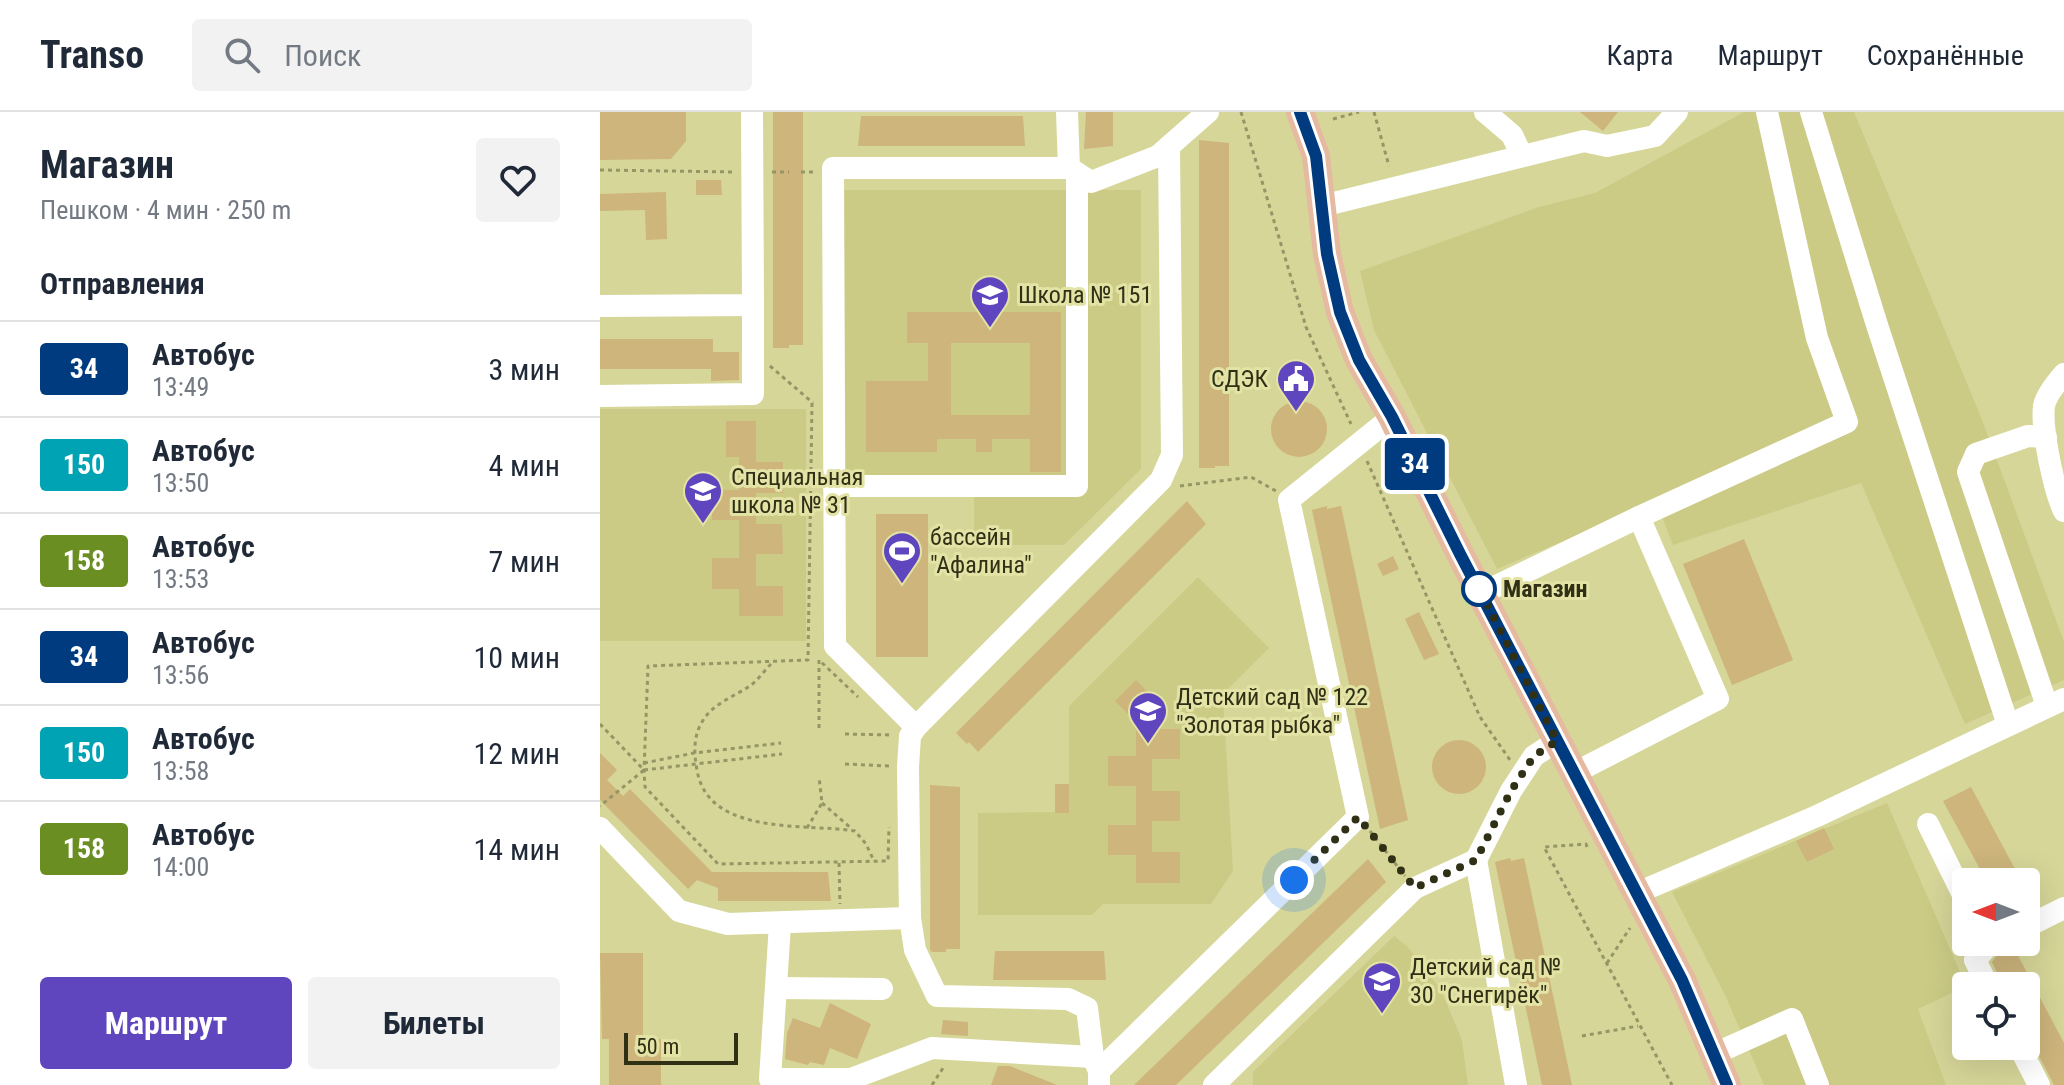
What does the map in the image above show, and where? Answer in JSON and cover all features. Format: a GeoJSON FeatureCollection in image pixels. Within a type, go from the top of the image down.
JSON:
{"type":"FeatureCollection","features":[{"type":"Feature","properties":{"kind":"main road"},"geometry":{"type":"LineString","coordinates":[[1300,112],[1316,156],[1327,254],[1340,312],[1359,360],[1392,417],[1574,773],[1631,905],[1682,980],[1727,1085]]}},
{"type":"Feature","properties":{"kind":"lane"},"geometry":{"type":"LineString","coordinates":[[600,396],[753,394],[752,112]]}},
{"type":"Feature","properties":{"kind":"lane"},"geometry":{"type":"LineString","coordinates":[[834,486],[1077,486],[1073,170],[1067,112]]}},
{"type":"Feature","properties":{"kind":"lane"},"geometry":{"type":"LineString","coordinates":[[1097,1071],[1087,1008],[1068,999],[937,996],[915,950],[910,918],[908,767],[901,731],[835,646],[833,168],[1073,170],[1091,182],[1158,156],[1208,112]]}},
{"type":"Feature","properties":{"kind":"lane"},"geometry":{"type":"LineString","coordinates":[[1485,112],[1514,137],[1522,156]]}},
{"type":"Feature","properties":{"kind":"lane"},"geometry":{"type":"LineString","coordinates":[[1322,206],[1584,141],[1607,146],[1655,136],[1677,112]]}},
{"type":"Feature","properties":{"kind":"lane"},"geometry":{"type":"LineString","coordinates":[[1482,593],[1847,422],[1817,338],[1767,112]]}},
{"type":"Feature","properties":{"kind":"lane"},"geometry":{"type":"LineString","coordinates":[[1811,112],[2008,725]]}},
{"type":"Feature","properties":{"kind":"lane"},"geometry":{"type":"LineString","coordinates":[[901,731],[1161,480],[1172,455],[1169,147]]}},
{"type":"Feature","properties":{"kind":"lane"},"geometry":{"type":"LineString","coordinates":[[600,306],[753,305]]}},
{"type":"Feature","properties":{"kind":"lane"},"geometry":{"type":"LineString","coordinates":[[2064,374],[2044,405],[2046,437],[2057,496],[2064,511]]}},
{"type":"Feature","properties":{"kind":"lane"},"geometry":{"type":"LineString","coordinates":[[1097,1071],[1358,817],[1289,500],[1392,417]]}},
{"type":"Feature","properties":{"kind":"lane"},"geometry":{"type":"LineString","coordinates":[[1631,905],[2056,702],[1968,472],[1976,454],[2028,436],[2046,437]]}},
{"type":"Feature","properties":{"kind":"lane"},"geometry":{"type":"LineString","coordinates":[[1574,773],[1718,699],[1639,517]]}},
{"type":"Feature","properties":{"kind":"lane"},"geometry":{"type":"LineString","coordinates":[[1516,1085],[1476,860],[1511,791],[1534,756],[1557,741]]}},
{"type":"Feature","properties":{"kind":"lane"},"geometry":{"type":"LineString","coordinates":[[1928,824],[1952,873]]}},
{"type":"Feature","properties":{"kind":"lane"},"geometry":{"type":"LineString","coordinates":[[600,828],[679,911],[728,924],[910,918]]}},
{"type":"Feature","properties":{"kind":"lane"},"geometry":{"type":"LineString","coordinates":[[1214,1085],[1415,888],[1476,860]]}},
{"type":"Feature","properties":{"kind":"lane"},"geometry":{"type":"LineString","coordinates":[[2040,920],[2064,908]]}},
{"type":"Feature","properties":{"kind":"lane"},"geometry":{"type":"LineString","coordinates":[[780,924],[770,1079],[851,1079],[932,1048],[1097,1071]]}},
{"type":"Feature","properties":{"kind":"lane"},"geometry":{"type":"LineString","coordinates":[[777,988],[882,989]]}},
{"type":"Feature","properties":{"kind":"lane"},"geometry":{"type":"LineString","coordinates":[[1714,1054],[1792,1019],[1818,1085]]}},
{"type":"Feature","properties":{"kind":"lane"},"geometry":{"type":"LineString","coordinates":[[2026,1060],[2039,1085]]}},
{"type":"Feature","properties":{"kind":"path"},"geometry":{"type":"LineString","coordinates":[[1333,119],[1359,112]]}},
{"type":"Feature","properties":{"kind":"path"},"geometry":{"type":"LineString","coordinates":[[1374,112],[1389,166]]}},
{"type":"Feature","properties":{"kind":"path"},"geometry":{"type":"LineString","coordinates":[[600,170],[789,172]]}},
{"type":"Feature","properties":{"kind":"path"},"geometry":{"type":"LineString","coordinates":[[753,351],[834,422]]}},
{"type":"Feature","properties":{"kind":"path"},"geometry":{"type":"LineString","coordinates":[[812,403],[808,660],[648,666],[645,787],[718,864],[888,861],[889,813]]}},
{"type":"Feature","properties":{"kind":"path"},"geometry":{"type":"LineString","coordinates":[[1161,480],[1184,487],[1251,477],[1289,500]]}},
{"type":"Feature","properties":{"kind":"path"},"geometry":{"type":"LineString","coordinates":[[819,728],[819,660],[859,698]]}},
{"type":"Feature","properties":{"kind":"path"},"geometry":{"type":"LineString","coordinates":[[772,663],[753,684],[721,702],[702,721],[694,753],[698,777],[708,795],[728,812],[775,826],[855,831]]}},
{"type":"Feature","properties":{"kind":"path"},"geometry":{"type":"LineString","coordinates":[[600,724],[644,770]]}},
{"type":"Feature","properties":{"kind":"path"},"geometry":{"type":"LineString","coordinates":[[845,734],[901,731]]}},
{"type":"Feature","properties":{"kind":"path"},"geometry":{"type":"LineString","coordinates":[[644,763],[694,753],[781,743]]}},
{"type":"Feature","properties":{"kind":"path"},"geometry":{"type":"LineString","coordinates":[[600,806],[644,770],[782,754]]}},
{"type":"Feature","properties":{"kind":"path"},"geometry":{"type":"LineString","coordinates":[[845,764],[908,767]]}},
{"type":"Feature","properties":{"kind":"path"},"geometry":{"type":"LineString","coordinates":[[807,828],[822,803],[819,777]]}},
{"type":"Feature","properties":{"kind":"path"},"geometry":{"type":"LineString","coordinates":[[822,803],[855,831],[874,861]]}},
{"type":"Feature","properties":{"kind":"path"},"geometry":{"type":"LineString","coordinates":[[1358,817],[1415,888]]}},
{"type":"Feature","properties":{"kind":"path"},"geometry":{"type":"LineString","coordinates":[[1592,856],[1586,844],[1544,847],[1672,1085]]}},
{"type":"Feature","properties":{"kind":"path"},"geometry":{"type":"LineString","coordinates":[[839,862],[840,920]]}},
{"type":"Feature","properties":{"kind":"path"},"geometry":{"type":"LineString","coordinates":[[1607,963],[1631,930],[1631,905]]}},
{"type":"Feature","properties":{"kind":"path"},"geometry":{"type":"LineString","coordinates":[[1582,1036],[1638,1026]]}},
{"type":"Feature","properties":{"kind":"shaded area"},"geometry":{"type":"Polygon","coordinates":[[[1744,112],[1854,112],[1981,417],[2064,642],[2064,680],[1965,724],[1861,483],[1673,545],[1656,502],[1497,569],[1374,330],[1360,271],[1539,207],[1595,193],[1744,112]]]}},
{"type":"Feature","properties":{"kind":"shaded area","name":"Школа № 151"},"geometry":{"type":"Polygon","coordinates":[[[840,190],[1141,190],[1141,469],[1064,545],[974,545],[974,494],[840,493],[840,190]]]}},
{"type":"Feature","properties":{"kind":"shaded area","name":"Специальная школа № 31"},"geometry":{"type":"Polygon","coordinates":[[[600,409],[806,409],[806,641],[600,641],[600,409]]]}},
{"type":"Feature","properties":{"kind":"shaded area","name":"Детский сад № 122 \"Золотая рыбка\""},"geometry":{"type":"Polygon","coordinates":[[[1198,577],[1269,648],[1223,694],[1233,871],[1211,904],[1103,904],[1092,915],[978,915],[978,813],[1069,812],[1069,706],[1198,577]]]}},
{"type":"Feature","properties":{"kind":"shaded area"},"geometry":{"type":"Polygon","coordinates":[[[1887,803],[1960,972],[1952,972],[1952,993],[1918,1009],[1946,1085],[1764,1085],[1725,995],[1672,892],[1887,803]]]}},
{"type":"Feature","properties":{"kind":"shaded area","name":"Детский сад № 30 \"Снегирёк\""},"geometry":{"type":"Polygon","coordinates":[[[1394,936],[1408,947],[1441,990],[1462,1040],[1468,1085],[1253,1085],[1253,1072],[1394,936]]]}},
{"type":"Feature","properties":{"kind":"building"},"geometry":{"type":"Polygon","coordinates":[[[600,112],[686,112],[686,141],[671,159],[600,160],[600,112]]]}},
{"type":"Feature","properties":{"kind":"building"},"geometry":{"type":"Polygon","coordinates":[[[773,112],[803,112],[803,345],[789,345],[789,348],[773,348],[773,112]]]}},
{"type":"Feature","properties":{"kind":"building"},"geometry":{"type":"Polygon","coordinates":[[[1086,112],[1113,112],[1113,146],[1084,149],[1086,112]]]}},
{"type":"Feature","properties":{"kind":"building"},"geometry":{"type":"Polygon","coordinates":[[[1580,112],[1618,112],[1603,131],[1580,112]]]}},
{"type":"Feature","properties":{"kind":"building"},"geometry":{"type":"Polygon","coordinates":[[[861,116],[1023,116],[1025,146],[858,146],[861,116]]]}},
{"type":"Feature","properties":{"kind":"building"},"geometry":{"type":"Polygon","coordinates":[[[1199,140],[1229,143],[1229,466],[1215,468],[1199,468],[1199,140]]]}},
{"type":"Feature","properties":{"kind":"building"},"geometry":{"type":"Polygon","coordinates":[[[696,180],[721,180],[722,195],[696,195],[696,180]]]}},
{"type":"Feature","properties":{"kind":"building"},"geometry":{"type":"Polygon","coordinates":[[[666,192],[667,239],[646,240],[645,210],[600,211],[600,194],[666,192]]]}},
{"type":"Feature","properties":{"kind":"building"},"geometry":{"type":"Polygon","coordinates":[[[907,312],[1061,312],[1061,472],[1030,472],[1030,439],[992,439],[992,452],[976,452],[976,439],[937,439],[937,452],[866,452],[866,381],[928,381],[928,343],[907,343],[907,312]],[[951,343],[951,415],[1030,415],[1030,343],[951,343]]]}},
{"type":"Feature","properties":{"kind":"building"},"geometry":{"type":"Polygon","coordinates":[[[600,339],[713,339],[713,352],[739,352],[739,380],[711,381],[711,369],[600,369],[600,339]]]}},
{"type":"Feature","properties":{"kind":"building"},"geometry":{"type":"Polygon","coordinates":[[[1299,401],[1319,409],[1327,429],[1319,449],[1299,457],[1279,449],[1271,429],[1279,409],[1299,401]]]}},
{"type":"Feature","properties":{"kind":"building"},"geometry":{"type":"Polygon","coordinates":[[[726,421],[756,421],[756,462],[783,462],[783,493],[756,493],[756,524],[782,524],[783,554],[756,554],[756,586],[783,586],[783,616],[739,616],[739,589],[712,589],[712,558],[739,558],[739,520],[712,520],[712,490],[739,490],[739,457],[726,457],[726,421]]]}},
{"type":"Feature","properties":{"kind":"building"},"geometry":{"type":"Polygon","coordinates":[[[1187,501],[1206,524],[978,752],[969,742],[967,744],[956,733],[1187,501]]]}},
{"type":"Feature","properties":{"kind":"building"},"geometry":{"type":"Polygon","coordinates":[[[1327,506],[1327,509],[1341,506],[1408,820],[1380,829],[1312,510],[1327,506]]]}},
{"type":"Feature","properties":{"kind":"building","name":"бассейн \"Афалина\""},"geometry":{"type":"Polygon","coordinates":[[[876,514],[928,514],[928,657],[876,657],[876,514]]]}},
{"type":"Feature","properties":{"kind":"building"},"geometry":{"type":"Polygon","coordinates":[[[1744,539],[1793,660],[1732,685],[1683,564],[1744,539]]]}},
{"type":"Feature","properties":{"kind":"building"},"geometry":{"type":"Polygon","coordinates":[[[1393,556],[1399,569],[1383,576],[1377,564],[1393,556]]]}},
{"type":"Feature","properties":{"kind":"building"},"geometry":{"type":"Polygon","coordinates":[[[1419,612],[1439,654],[1424,660],[1405,619],[1419,612]]]}},
{"type":"Feature","properties":{"kind":"building"},"geometry":{"type":"Polygon","coordinates":[[[1136,680],[1156,701],[1145,712],[1152,719],[1152,729],[1180,729],[1180,759],[1152,759],[1152,791],[1180,791],[1180,821],[1152,821],[1152,852],[1180,852],[1180,883],[1136,883],[1136,855],[1108,855],[1108,825],[1136,825],[1136,786],[1108,786],[1108,756],[1136,756],[1136,722],[1115,701],[1136,680]]]}},
{"type":"Feature","properties":{"kind":"building"},"geometry":{"type":"Polygon","coordinates":[[[1459,740],[1478,748],[1486,767],[1478,786],[1459,794],[1440,786],[1432,767],[1440,748],[1459,740]]]}},
{"type":"Feature","properties":{"kind":"building"},"geometry":{"type":"Polygon","coordinates":[[[600,753],[617,770],[607,780],[623,796],[630,789],[712,872],[828,872],[831,901],[718,901],[718,888],[697,880],[688,889],[600,800],[600,753]]]}},
{"type":"Feature","properties":{"kind":"building"},"geometry":{"type":"Polygon","coordinates":[[[1055,784],[1069,784],[1069,813],[1055,813],[1055,784]]]}},
{"type":"Feature","properties":{"kind":"building"},"geometry":{"type":"Polygon","coordinates":[[[930,785],[960,787],[960,949],[946,949],[946,952],[930,950],[930,785]]]}},
{"type":"Feature","properties":{"kind":"building"},"geometry":{"type":"Polygon","coordinates":[[[1971,787],[2014,868],[1979,868],[1943,801],[1971,787]]]}},
{"type":"Feature","properties":{"kind":"building"},"geometry":{"type":"Polygon","coordinates":[[[1824,828],[1834,849],[1807,862],[1796,841],[1824,828]]]}},
{"type":"Feature","properties":{"kind":"building"},"geometry":{"type":"Polygon","coordinates":[[[1510,858],[1511,861],[1524,858],[1572,1085],[1542,1085],[1495,862],[1510,858]]]}},
{"type":"Feature","properties":{"kind":"building"},"geometry":{"type":"Polygon","coordinates":[[[1368,859],[1386,882],[1176,1085],[1134,1085],[1368,859]]]}},
{"type":"Feature","properties":{"kind":"building"},"geometry":{"type":"Polygon","coordinates":[[[995,951],[1104,951],[1106,980],[993,980],[995,951]]]}},
{"type":"Feature","properties":{"kind":"building"},"geometry":{"type":"Polygon","coordinates":[[[600,953],[643,953],[643,1039],[661,1039],[661,1085],[609,1085],[609,1039],[602,1039],[600,953]]]}},
{"type":"Feature","properties":{"kind":"building"},"geometry":{"type":"Polygon","coordinates":[[[1997,956],[2018,956],[2027,972],[1997,972],[1992,962],[1997,956]]]}},
{"type":"Feature","properties":{"kind":"building"},"geometry":{"type":"Polygon","coordinates":[[[2040,997],[2064,1043],[2064,1085],[2054,1085],[2040,1058],[2040,997]]]}},
{"type":"Feature","properties":{"kind":"building"},"geometry":{"type":"Polygon","coordinates":[[[830,1003],[871,1024],[857,1059],[830,1048],[824,1065],[810,1062],[808,1065],[785,1059],[787,1033],[793,1018],[820,1028],[830,1003]]]}},
{"type":"Feature","properties":{"kind":"building"},"geometry":{"type":"Polygon","coordinates":[[[943,1020],[968,1022],[968,1036],[941,1034],[943,1020]]]}},
{"type":"Feature","properties":{"kind":"building"},"geometry":{"type":"Polygon","coordinates":[[[998,1066],[1010,1066],[1057,1085],[991,1085],[998,1066]]]}},
{"type":"Feature","properties":{"kind":"bus line","name":"34"},"geometry":{"type":"LineString","coordinates":[[1300,112],[1316,156],[1327,254],[1340,312],[1359,360],[1392,417],[1682,980],[1727,1085]]}},
{"type":"Feature","properties":{"kind":"place","name":"Школа № 151"},"geometry":{"type":"Point","coordinates":[990,329]}},
{"type":"Feature","properties":{"kind":"place","name":"СДЭК"},"geometry":{"type":"Point","coordinates":[1296,413]}},
{"type":"Feature","properties":{"kind":"place","name":"Специальная школа № 31"},"geometry":{"type":"Point","coordinates":[703,525]}},
{"type":"Feature","properties":{"kind":"place","name":"бассейн \"Афалина\""},"geometry":{"type":"Point","coordinates":[902,585]}},
{"type":"Feature","properties":{"kind":"place","name":"Магазин"},"geometry":{"type":"Point","coordinates":[1479,589]}},
{"type":"Feature","properties":{"kind":"place","name":"Детский сад № 122 \"Золотая рыбка\""},"geometry":{"type":"Point","coordinates":[1148,745]}},
{"type":"Feature","properties":{"kind":"place","name":"Детский сад № 30 \"Снегирёк\""},"geometry":{"type":"Point","coordinates":[1382,1015]}},
{"type":"Feature","properties":{"kind":"route"},"geometry":{"type":"LineString","coordinates":[[1294,880],[1358,817],[1415,888],[1476,860],[1511,791],[1534,756],[1557,741],[1479,589]]}}]}
